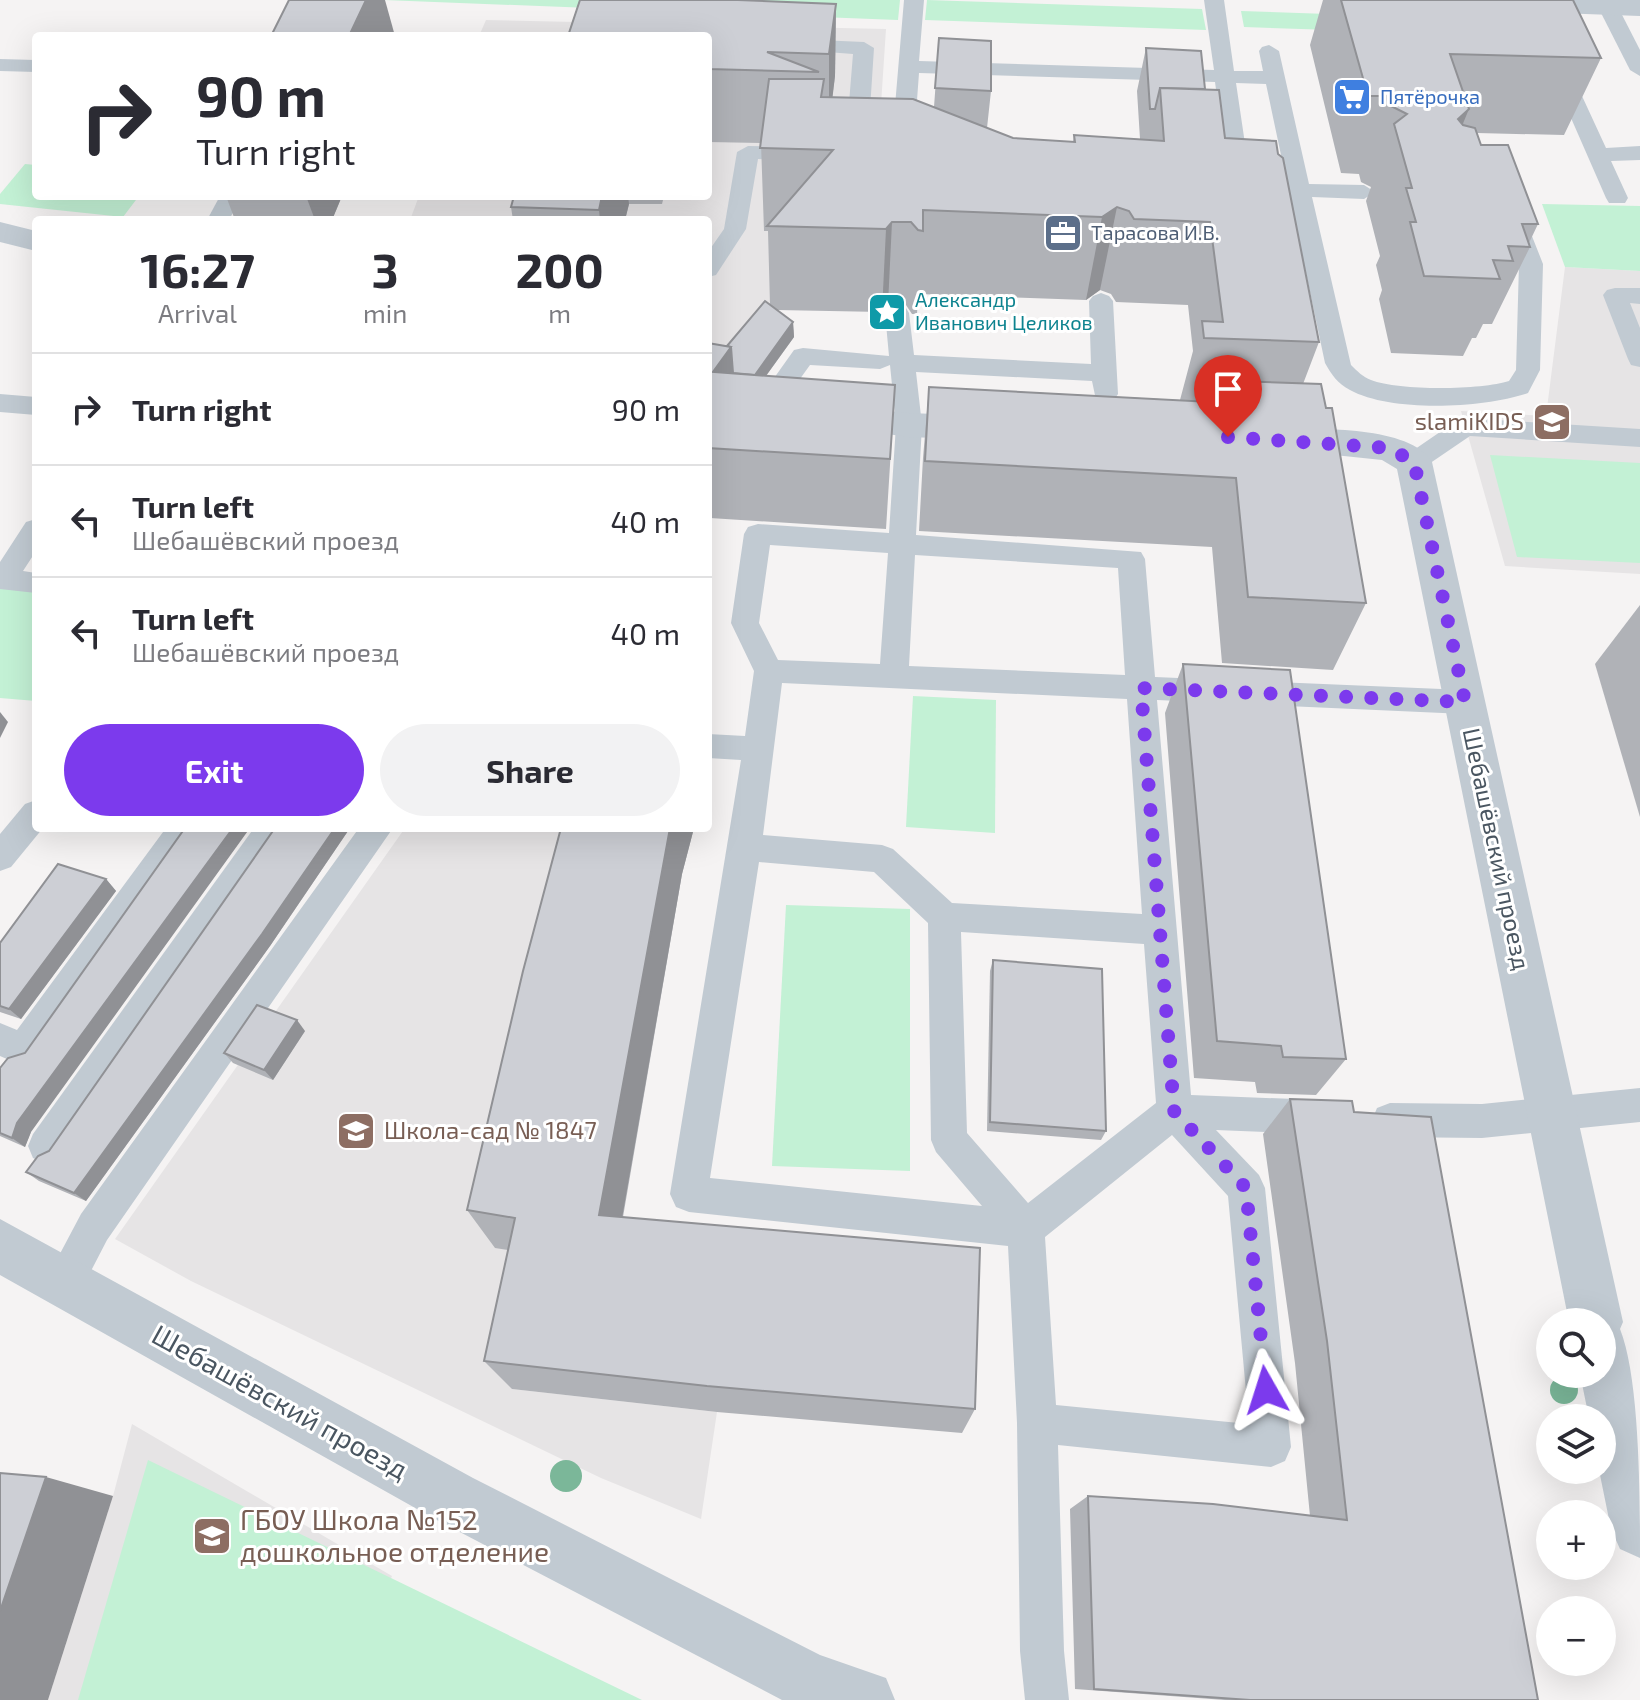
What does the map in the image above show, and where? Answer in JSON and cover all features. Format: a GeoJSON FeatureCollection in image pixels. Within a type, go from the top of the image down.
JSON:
{"type":"FeatureCollection","features":[{"type":"Feature","properties":{"kind":"street"},"geometry":{"type":"LineString","coordinates":[[1416,0],[1640,8]]}},
{"type":"Feature","properties":{"kind":"street"},"geometry":{"type":"LineString","coordinates":[[0,232],[32,240]]}},
{"type":"Feature","properties":{"kind":"street"},"geometry":{"type":"LineString","coordinates":[[722,402],[909,425],[1018,429]]}},
{"type":"Feature","properties":{"kind":"street"},"geometry":{"type":"LineString","coordinates":[[1237,438],[1389,448],[1414,462]]}},
{"type":"Feature","properties":{"kind":"street","name":"Шебашёвский проезд"},"geometry":{"type":"LineString","coordinates":[[1414,462],[1593,1308]]}},
{"type":"Feature","properties":{"kind":"street","name":"Шебашёвский проезд"},"geometry":{"type":"LineString","coordinates":[[2,1251],[64,1282],[804,1691],[864,1700]]}},
{"type":"Feature","properties":{"kind":"street"},"geometry":{"type":"LineString","coordinates":[[1610,1388],[1640,1529]]}},
{"type":"Feature","properties":{"kind":"lane"},"geometry":{"type":"LineString","coordinates":[[914,0],[902,155],[916,155]]}},
{"type":"Feature","properties":{"kind":"lane"},"geometry":{"type":"LineString","coordinates":[[1189,163],[1237,164],[1214,0]]}},
{"type":"Feature","properties":{"kind":"lane"},"geometry":{"type":"LineString","coordinates":[[1608,7],[1640,70]]}},
{"type":"Feature","properties":{"kind":"lane"},"geometry":{"type":"LineString","coordinates":[[712,264],[735,229],[748,152],[856,155],[864,48],[770,45]]}},
{"type":"Feature","properties":{"kind":"lane"},"geometry":{"type":"LineString","coordinates":[[1269,51],[1337,363],[1353,381],[1382,391],[1492,396],[1509,393],[1525,381],[1528,370],[1531,264],[1518,226],[1485,202]]}},
{"type":"Feature","properties":{"kind":"lane"},"geometry":{"type":"LineString","coordinates":[[0,65],[32,66]]}},
{"type":"Feature","properties":{"kind":"lane"},"geometry":{"type":"LineString","coordinates":[[907,67],[1275,78]]}},
{"type":"Feature","properties":{"kind":"lane"},"geometry":{"type":"LineString","coordinates":[[1559,67],[1617,198]]}},
{"type":"Feature","properties":{"kind":"lane"},"geometry":{"type":"LineString","coordinates":[[1598,155],[1640,153]]}},
{"type":"Feature","properties":{"kind":"lane"},"geometry":{"type":"LineString","coordinates":[[1299,190],[1364,192]]}},
{"type":"Feature","properties":{"kind":"lane"},"geometry":{"type":"LineString","coordinates":[[1640,296],[1615,295],[1640,359]]}},
{"type":"Feature","properties":{"kind":"lane"},"geometry":{"type":"LineString","coordinates":[[1101,301],[1108,420]]}},
{"type":"Feature","properties":{"kind":"lane"},"geometry":{"type":"LineString","coordinates":[[894,677],[909,425],[891,362],[897,313]]}},
{"type":"Feature","properties":{"kind":"lane"},"geometry":{"type":"LineString","coordinates":[[765,409],[803,356],[1103,373]]}},
{"type":"Feature","properties":{"kind":"lane"},"geometry":{"type":"LineString","coordinates":[[0,403],[32,406]]}},
{"type":"Feature","properties":{"kind":"lane"},"geometry":{"type":"LineString","coordinates":[[1414,462],[1465,427],[1640,438]]}},
{"type":"Feature","properties":{"kind":"lane"},"geometry":{"type":"LineString","coordinates":[[1037,1423],[1271,1447],[1246,1188],[1174,1111],[1131,559],[758,534],[745,623],[769,671],[760,749],[689,1194],[1026,1229],[1174,1111],[1482,1121],[1640,1105]]}},
{"type":"Feature","properties":{"kind":"lane"},"geometry":{"type":"LineString","coordinates":[[32,535],[3,580],[32,583]]}},
{"type":"Feature","properties":{"kind":"lane"},"geometry":{"type":"LineString","coordinates":[[769,671],[1465,702]]}},
{"type":"Feature","properties":{"kind":"lane"},"geometry":{"type":"LineString","coordinates":[[712,746],[760,749]]}},
{"type":"Feature","properties":{"kind":"lane"},"geometry":{"type":"LineString","coordinates":[[0,857],[32,818]]}},
{"type":"Feature","properties":{"kind":"lane"},"geometry":{"type":"LineString","coordinates":[[0,1039],[23,1050],[181,832]]}},
{"type":"Feature","properties":{"kind":"lane"},"geometry":{"type":"LineString","coordinates":[[46,1146],[269,832]]}},
{"type":"Feature","properties":{"kind":"lane"},"geometry":{"type":"LineString","coordinates":[[64,1282],[94,1227],[374,832]]}},
{"type":"Feature","properties":{"kind":"lane"},"geometry":{"type":"LineString","coordinates":[[745,847],[882,859],[944,917],[1160,930]]}},
{"type":"Feature","properties":{"kind":"lane"},"geometry":{"type":"LineString","coordinates":[[944,917],[949,1140],[1026,1229],[1037,1423],[1042,1651],[1047,1700]]}},
{"type":"Feature","properties":{"kind":"shaded area"},"geometry":{"type":"Polygon","coordinates":[[[486,20],[886,29],[877,165],[716,377],[712,376],[712,216],[412,216],[418,200],[712,200],[712,32],[481,32],[486,20]]]}},
{"type":"Feature","properties":{"kind":"shaded area","name":"slamiKIDS"},"geometry":{"type":"Polygon","coordinates":[[[1565,267],[1640,271],[1640,574],[1505,566],[1461,411],[1546,416],[1565,267]]]}},
{"type":"Feature","properties":{"kind":"shaded area","name":"Школа-сад № 1847"},"geometry":{"type":"Polygon","coordinates":[[[402,832],[592,832],[495,1247],[539,1256],[512,1389],[717,1412],[701,1519],[601,1478],[191,1281],[115,1239],[402,832]]]}},
{"type":"Feature","properties":{"kind":"shaded area","name":"ГБОУ Школа №152 дошкольное отделение"},"geometry":{"type":"Polygon","coordinates":[[[132,1424],[392,1576],[338,1700],[48,1700],[113,1496],[132,1424]]]}},
{"type":"Feature","properties":{"kind":"green space"},"geometry":{"type":"Polygon","coordinates":[[[384,0],[719,0],[717,13],[384,0]]]}},
{"type":"Feature","properties":{"kind":"green space"},"geometry":{"type":"Polygon","coordinates":[[[744,0],[900,0],[898,20],[741,14],[744,0]]]}},
{"type":"Feature","properties":{"kind":"green space"},"geometry":{"type":"Polygon","coordinates":[[[927,0],[1202,9],[1206,30],[925,20],[927,0]]]}},
{"type":"Feature","properties":{"kind":"green space"},"geometry":{"type":"Polygon","coordinates":[[[1241,11],[1328,14],[1332,30],[1244,27],[1241,11]]]}},
{"type":"Feature","properties":{"kind":"green space"},"geometry":{"type":"Polygon","coordinates":[[[25,164],[32,165],[32,200],[136,200],[124,216],[114,216],[0,204],[0,194],[25,164]]]}},
{"type":"Feature","properties":{"kind":"green space"},"geometry":{"type":"Polygon","coordinates":[[[1542,204],[1640,206],[1640,271],[1565,267],[1542,204]]]}},
{"type":"Feature","properties":{"kind":"green space"},"geometry":{"type":"Polygon","coordinates":[[[1490,455],[1640,463],[1640,563],[1517,557],[1490,455]]]}},
{"type":"Feature","properties":{"kind":"green space"},"geometry":{"type":"Polygon","coordinates":[[[0,588],[32,592],[32,701],[0,698],[0,588]]]}},
{"type":"Feature","properties":{"kind":"green space"},"geometry":{"type":"Polygon","coordinates":[[[913,696],[996,700],[995,833],[906,827],[913,696]]]}},
{"type":"Feature","properties":{"kind":"green space"},"geometry":{"type":"Polygon","coordinates":[[[786,905],[910,909],[910,1171],[772,1166],[786,905]]]}},
{"type":"Feature","properties":{"kind":"green space","name":"ГБОУ Школа №152 дошкольное отделение"},"geometry":{"type":"Polygon","coordinates":[[[148,1460],[642,1700],[78,1700],[148,1460]]]}},
{"type":"Feature","properties":{"kind":"building"},"geometry":{"type":"Polygon","coordinates":[[[289,0],[366,0],[351,32],[273,32],[289,0]]]}},
{"type":"Feature","properties":{"kind":"building"},"geometry":{"type":"Polygon","coordinates":[[[580,0],[738,0],[836,4],[829,54],[767,52],[819,72],[712,69],[712,32],[569,32],[580,0]]]}},
{"type":"Feature","properties":{"kind":"building"},"geometry":{"type":"Polygon","coordinates":[[[1341,0],[1573,0],[1601,58],[1450,54],[1469,109],[1458,119],[1463,125],[1475,128],[1481,145],[1508,145],[1538,224],[1522,224],[1530,247],[1508,246],[1513,261],[1493,260],[1500,279],[1424,276],[1410,222],[1416,222],[1406,188],[1412,188],[1394,124],[1407,114],[1389,105],[1386,96],[1368,96],[1341,0]]]}},
{"type":"Feature","properties":{"kind":"building"},"geometry":{"type":"Polygon","coordinates":[[[939,38],[991,41],[991,91],[935,88],[939,38]]]}},
{"type":"Feature","properties":{"kind":"building"},"geometry":{"type":"Polygon","coordinates":[[[1146,48],[1201,51],[1205,89],[1160,88],[1155,109],[1150,109],[1146,48]]]}},
{"type":"Feature","properties":{"kind":"building"},"geometry":{"type":"Polygon","coordinates":[[[769,79],[824,79],[821,97],[913,99],[1013,138],[1075,142],[1074,135],[1164,141],[1160,88],[1219,90],[1225,138],[1276,141],[1278,154],[1283,158],[1319,342],[1204,338],[1202,321],[1223,322],[1210,222],[1134,219],[1129,211],[1117,207],[1102,217],[923,210],[923,231],[911,222],[892,222],[886,229],[767,226],[833,150],[760,148],[769,79]]]}},
{"type":"Feature","properties":{"kind":"building"},"geometry":{"type":"Polygon","coordinates":[[[513,200],[601,200],[599,210],[511,207],[513,200]]]}},
{"type":"Feature","properties":{"kind":"building"},"geometry":{"type":"Polygon","coordinates":[[[765,301],[793,322],[755,375],[733,373],[731,347],[727,346],[765,301]]]}},
{"type":"Feature","properties":{"kind":"building"},"geometry":{"type":"Polygon","coordinates":[[[712,344],[731,347],[713,372],[895,385],[890,459],[712,448],[712,344]]]}},
{"type":"Feature","properties":{"kind":"building"},"geometry":{"type":"Polygon","coordinates":[[[1207,380],[1321,384],[1326,408],[1332,408],[1366,603],[1248,597],[1236,478],[925,461],[929,387],[1210,402],[1207,380]]]}},
{"type":"Feature","properties":{"kind":"building"},"geometry":{"type":"Polygon","coordinates":[[[1183,664],[1290,670],[1346,1059],[1283,1057],[1281,1046],[1217,1041],[1183,664]]]}},
{"type":"Feature","properties":{"kind":"building"},"geometry":{"type":"Polygon","coordinates":[[[182,832],[230,832],[17,1123],[12,1138],[0,1133],[0,1068],[8,1058],[25,1053],[182,832]]]}},
{"type":"Feature","properties":{"kind":"building"},"geometry":{"type":"Polygon","coordinates":[[[272,832],[332,832],[74,1193],[26,1172],[38,1156],[49,1151],[272,832]]]}},
{"type":"Feature","properties":{"kind":"building"},"geometry":{"type":"Polygon","coordinates":[[[560,832],[669,832],[599,1215],[980,1248],[975,1409],[707,1386],[484,1361],[515,1218],[467,1210],[523,971],[560,832]]]}},
{"type":"Feature","properties":{"kind":"building"},"geometry":{"type":"Polygon","coordinates":[[[58,864],[106,879],[9,1009],[0,1006],[0,943],[58,864]]]}},
{"type":"Feature","properties":{"kind":"building"},"geometry":{"type":"Polygon","coordinates":[[[993,960],[1102,969],[1106,1131],[990,1122],[993,960]]]}},
{"type":"Feature","properties":{"kind":"building"},"geometry":{"type":"Polygon","coordinates":[[[257,1005],[297,1020],[264,1070],[224,1053],[257,1005]]]}},
{"type":"Feature","properties":{"kind":"building"},"geometry":{"type":"Polygon","coordinates":[[[1290,1099],[1352,1101],[1354,1112],[1431,1117],[1538,1700],[1250,1700],[1094,1689],[1088,1496],[1213,1504],[1347,1520],[1327,1341],[1290,1099]]]}},
{"type":"Feature","properties":{"kind":"building"},"geometry":{"type":"Polygon","coordinates":[[[0,1473],[46,1477],[0,1611],[0,1473]]]}},
{"type":"Feature","properties":{"kind":"place","name":"Пятёрочка"},"geometry":{"type":"Point","coordinates":[1352,97]}},
{"type":"Feature","properties":{"kind":"place","name":"Тарасова И.В."},"geometry":{"type":"Point","coordinates":[1063,233]}},
{"type":"Feature","properties":{"kind":"place","name":"Александр Иванович Целиков"},"geometry":{"type":"Point","coordinates":[887,312]}},
{"type":"Feature","properties":{"kind":"place","name":"slamiKIDS"},"geometry":{"type":"Point","coordinates":[1552,422]}},
{"type":"Feature","properties":{"kind":"place","name":"Школа-сад № 1847"},"geometry":{"type":"Point","coordinates":[356,1131]}},
{"type":"Feature","properties":{"kind":"place","name":"ГБОУ Школа №152 дошкольное отделение"},"geometry":{"type":"Point","coordinates":[212,1536]}},
{"type":"Feature","properties":{"kind":"route"},"geometry":{"type":"LineString","coordinates":[[1228,437],[1389,448],[1414,462],[1465,702],[1141,688],[1174,1111],[1246,1188],[1266,1390]]}}]}
